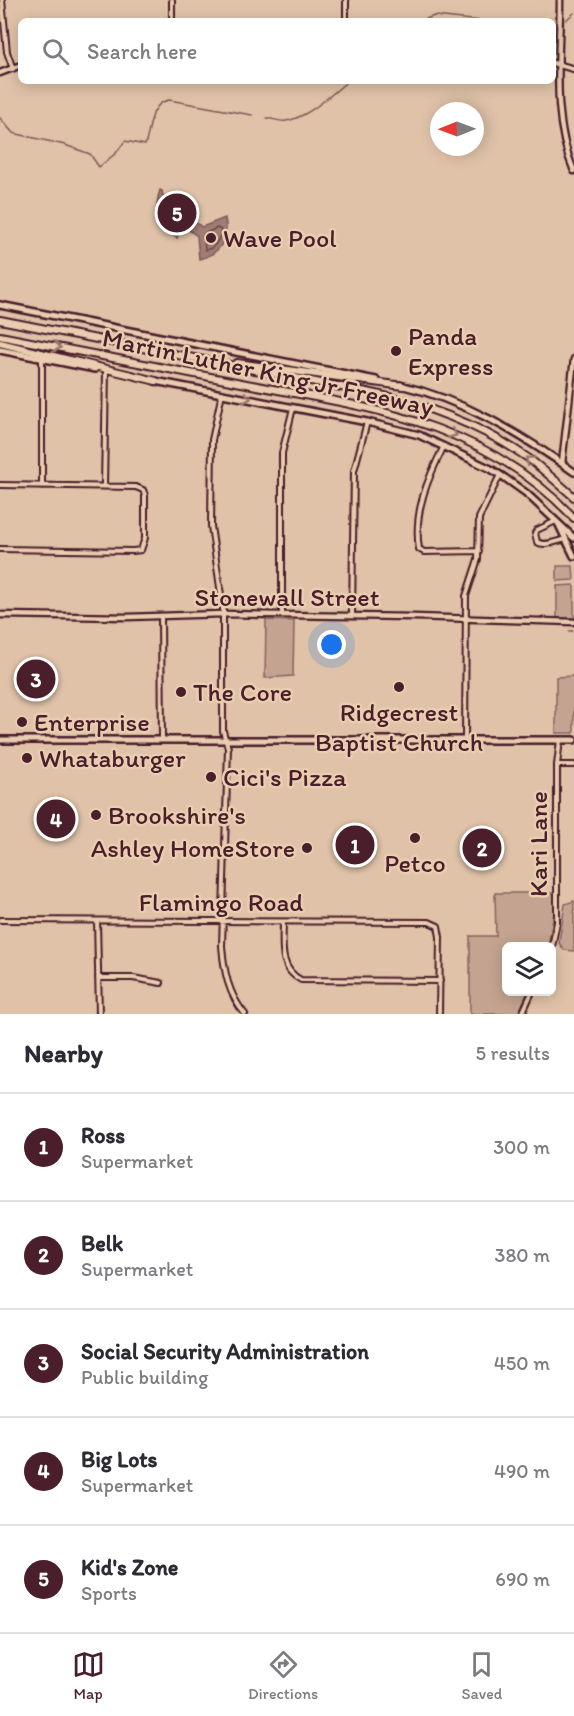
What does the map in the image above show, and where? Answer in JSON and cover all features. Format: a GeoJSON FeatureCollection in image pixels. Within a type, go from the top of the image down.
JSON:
{"type":"FeatureCollection","features":[{"type":"Feature","properties":{"kind":"highway","name":"Martin Luther King Jr Freeway"},"geometry":{"type":"LineString","coordinates":[[0,320],[394,398],[440,412],[494,437],[530,459],[574,497]]}},
{"type":"Feature","properties":{"kind":"highway","name":"Martin Luther King Jr Freeway"},"geometry":{"type":"LineString","coordinates":[[0,336],[340,402],[414,420],[456,435],[494,455],[527,476],[574,518]]}},
{"type":"Feature","properties":{"kind":"highway"},"geometry":{"type":"LineString","coordinates":[[0,343],[156,381]]}},
{"type":"Feature","properties":{"kind":"highway"},"geometry":{"type":"LineString","coordinates":[[177,355],[403,386]]}},
{"type":"Feature","properties":{"kind":"main road"},"geometry":{"type":"LineString","coordinates":[[0,305],[299,363],[425,392],[502,425],[574,472]]}},
{"type":"Feature","properties":{"kind":"main road"},"geometry":{"type":"LineString","coordinates":[[0,350],[367,422],[419,435],[500,475],[526,494],[574,538]]}},
{"type":"Feature","properties":{"kind":"main road"},"geometry":{"type":"LineString","coordinates":[[557,521],[574,556]]}},
{"type":"Feature","properties":{"kind":"main road"},"geometry":{"type":"LineString","coordinates":[[0,740],[574,740]]}},
{"type":"Feature","properties":{"kind":"street"},"geometry":{"type":"LineString","coordinates":[[2,0],[7,52],[13,69]]}},
{"type":"Feature","properties":{"kind":"street"},"geometry":{"type":"LineString","coordinates":[[172,0],[172,18]]}},
{"type":"Feature","properties":{"kind":"street"},"geometry":{"type":"LineString","coordinates":[[346,0],[346,18]]}},
{"type":"Feature","properties":{"kind":"street"},"geometry":{"type":"LineString","coordinates":[[560,0],[561,130],[574,171]]}},
{"type":"Feature","properties":{"kind":"street"},"geometry":{"type":"LineString","coordinates":[[556,64],[574,69]]}},
{"type":"Feature","properties":{"kind":"street"},"geometry":{"type":"LineString","coordinates":[[0,73],[18,66]]}},
{"type":"Feature","properties":{"kind":"street"},"geometry":{"type":"LineString","coordinates":[[42,359],[42,486]]}},
{"type":"Feature","properties":{"kind":"street"},"geometry":{"type":"LineString","coordinates":[[562,463],[574,359]]}},
{"type":"Feature","properties":{"kind":"street"},"geometry":{"type":"LineString","coordinates":[[104,486],[106,371]]}},
{"type":"Feature","properties":{"kind":"street"},"geometry":{"type":"LineString","coordinates":[[222,393],[212,441],[211,526],[223,601],[223,731],[228,747],[222,946],[225,970],[233,999],[245,1014]]}},
{"type":"Feature","properties":{"kind":"street"},"geometry":{"type":"LineString","coordinates":[[282,615],[282,453],[293,407]]}},
{"type":"Feature","properties":{"kind":"street"},"geometry":{"type":"LineString","coordinates":[[352,616],[354,471],[367,422]]}},
{"type":"Feature","properties":{"kind":"street"},"geometry":{"type":"LineString","coordinates":[[444,446],[420,505],[418,549],[424,552],[479,550]]}},
{"type":"Feature","properties":{"kind":"street"},"geometry":{"type":"LineString","coordinates":[[465,740],[466,596],[479,550],[479,518],[500,475]]}},
{"type":"Feature","properties":{"kind":"street"},"geometry":{"type":"LineString","coordinates":[[0,485],[139,488],[145,495],[145,538],[141,550],[0,549]]}},
{"type":"Feature","properties":{"kind":"street"},"geometry":{"type":"LineString","coordinates":[[557,521],[537,530],[535,533],[537,542],[548,544],[566,538]]}},
{"type":"Feature","properties":{"kind":"street","name":"Stonewall Street"},"geometry":{"type":"LineString","coordinates":[[0,615],[161,617],[223,614],[574,622]]}},
{"type":"Feature","properties":{"kind":"street"},"geometry":{"type":"LineString","coordinates":[[161,617],[162,740]]}},
{"type":"Feature","properties":{"kind":"street","name":"Kari Lane"},"geometry":{"type":"LineString","coordinates":[[553,942],[557,922],[557,765],[560,740]]}},
{"type":"Feature","properties":{"kind":"street"},"geometry":{"type":"LineString","coordinates":[[557,765],[574,765]]}},
{"type":"Feature","properties":{"kind":"street","name":"Flamingo Road"},"geometry":{"type":"LineString","coordinates":[[0,920],[424,921],[433,923],[439,929],[440,981]]}},
{"type":"Feature","properties":{"kind":"street"},"geometry":{"type":"LineString","coordinates":[[97,921],[99,1014]]}},
{"type":"Feature","properties":{"kind":"street"},"geometry":{"type":"LineString","coordinates":[[283,922],[283,959],[292,973],[301,980],[440,981],[439,1014]]}},
{"type":"Feature","properties":{"kind":"street"},"geometry":{"type":"LineString","coordinates":[[98,978],[133,978],[161,983]]}},
{"type":"Feature","properties":{"kind":"street"},"geometry":{"type":"LineString","coordinates":[[522,1014],[530,996]]}},
{"type":"Feature","properties":{"kind":"shaded area"},"geometry":{"type":"Polygon","coordinates":[[[557,566],[573,566],[574,580],[557,581],[557,566]]]}},
{"type":"Feature","properties":{"kind":"shaded area"},"geometry":{"type":"Polygon","coordinates":[[[574,585],[574,618],[557,618],[557,586],[574,585]]]}},
{"type":"Feature","properties":{"kind":"shaded area"},"geometry":{"type":"Polygon","coordinates":[[[266,620],[294,621],[293,676],[265,678],[266,620]]]}},
{"type":"Feature","properties":{"kind":"shaded area"},"geometry":{"type":"Polygon","coordinates":[[[574,676],[574,733],[556,733],[556,677],[574,676]]]}},
{"type":"Feature","properties":{"kind":"shaded area"},"geometry":{"type":"Polygon","coordinates":[[[495,893],[554,893],[554,913],[549,942],[502,942],[502,996],[526,996],[518,1014],[470,1014],[470,936],[496,936],[495,893]]]}},
{"type":"Feature","properties":{"kind":"shaded area"},"geometry":{"type":"Polygon","coordinates":[[[574,901],[574,951],[564,950],[559,943],[565,904],[574,901]]]}},
{"type":"Feature","properties":{"kind":"water"},"geometry":{"type":"Polygon","coordinates":[[[160,190],[163,196],[166,196],[166,200],[163,200],[163,221],[178,234],[177,238],[165,230],[161,224],[157,212],[160,190]]]}},
{"type":"Feature","properties":{"kind":"water"},"geometry":{"type":"Polygon","coordinates":[[[180,204],[184,207],[186,214],[180,222],[176,222],[169,217],[167,212],[171,207],[180,204]]]}},
{"type":"Feature","properties":{"kind":"water","name":"Wave Pool"},"geometry":{"type":"Polygon","coordinates":[[[225,218],[226,233],[221,245],[212,254],[199,259],[197,236],[189,230],[195,222],[202,227],[225,218]]]}},
{"type":"Feature","properties":{"kind":"waterway"},"geometry":{"type":"LineString","coordinates":[[566,20],[574,13]]}},
{"type":"Feature","properties":{"kind":"waterway"},"geometry":{"type":"LineString","coordinates":[[428,18],[434,16],[453,18]]}},
{"type":"Feature","properties":{"kind":"waterway"},"geometry":{"type":"LineString","coordinates":[[267,118],[279,121],[295,119],[319,105],[344,84]]}},
{"type":"Feature","properties":{"kind":"waterway"},"geometry":{"type":"LineString","coordinates":[[0,118],[13,133],[65,145],[90,154],[99,167],[116,153],[125,141],[145,145],[154,111],[162,102],[169,100],[252,115]]}},
{"type":"Feature","properties":{"kind":"place","name":"Kid's Zone"},"geometry":{"type":"Point","coordinates":[177,213]}},
{"type":"Feature","properties":{"kind":"place","name":"Wave Pool"},"geometry":{"type":"Point","coordinates":[211,238]}},
{"type":"Feature","properties":{"kind":"place","name":"Panda Express"},"geometry":{"type":"Point","coordinates":[396,351]}},
{"type":"Feature","properties":{"kind":"place","name":"Social Security Administration"},"geometry":{"type":"Point","coordinates":[36,679]}},
{"type":"Feature","properties":{"kind":"place","name":"Ridgecrest Baptist Church"},"geometry":{"type":"Point","coordinates":[399,687]}},
{"type":"Feature","properties":{"kind":"place","name":"The Core"},"geometry":{"type":"Point","coordinates":[181,692]}},
{"type":"Feature","properties":{"kind":"place","name":"Enterprise"},"geometry":{"type":"Point","coordinates":[22,722]}},
{"type":"Feature","properties":{"kind":"place","name":"Whataburger"},"geometry":{"type":"Point","coordinates":[27,758]}},
{"type":"Feature","properties":{"kind":"place","name":"Cici's Pizza"},"geometry":{"type":"Point","coordinates":[211,777]}},
{"type":"Feature","properties":{"kind":"place","name":"Brookshire's"},"geometry":{"type":"Point","coordinates":[96,815]}},
{"type":"Feature","properties":{"kind":"place","name":"Big Lots"},"geometry":{"type":"Point","coordinates":[56,819]}},
{"type":"Feature","properties":{"kind":"place","name":"Petco"},"geometry":{"type":"Point","coordinates":[415,838]}},
{"type":"Feature","properties":{"kind":"place","name":"Ross"},"geometry":{"type":"Point","coordinates":[355,845]}},
{"type":"Feature","properties":{"kind":"place","name":"Ashley HomeStore"},"geometry":{"type":"Point","coordinates":[307,848]}},
{"type":"Feature","properties":{"kind":"place","name":"Belk"},"geometry":{"type":"Point","coordinates":[482,848]}}]}
